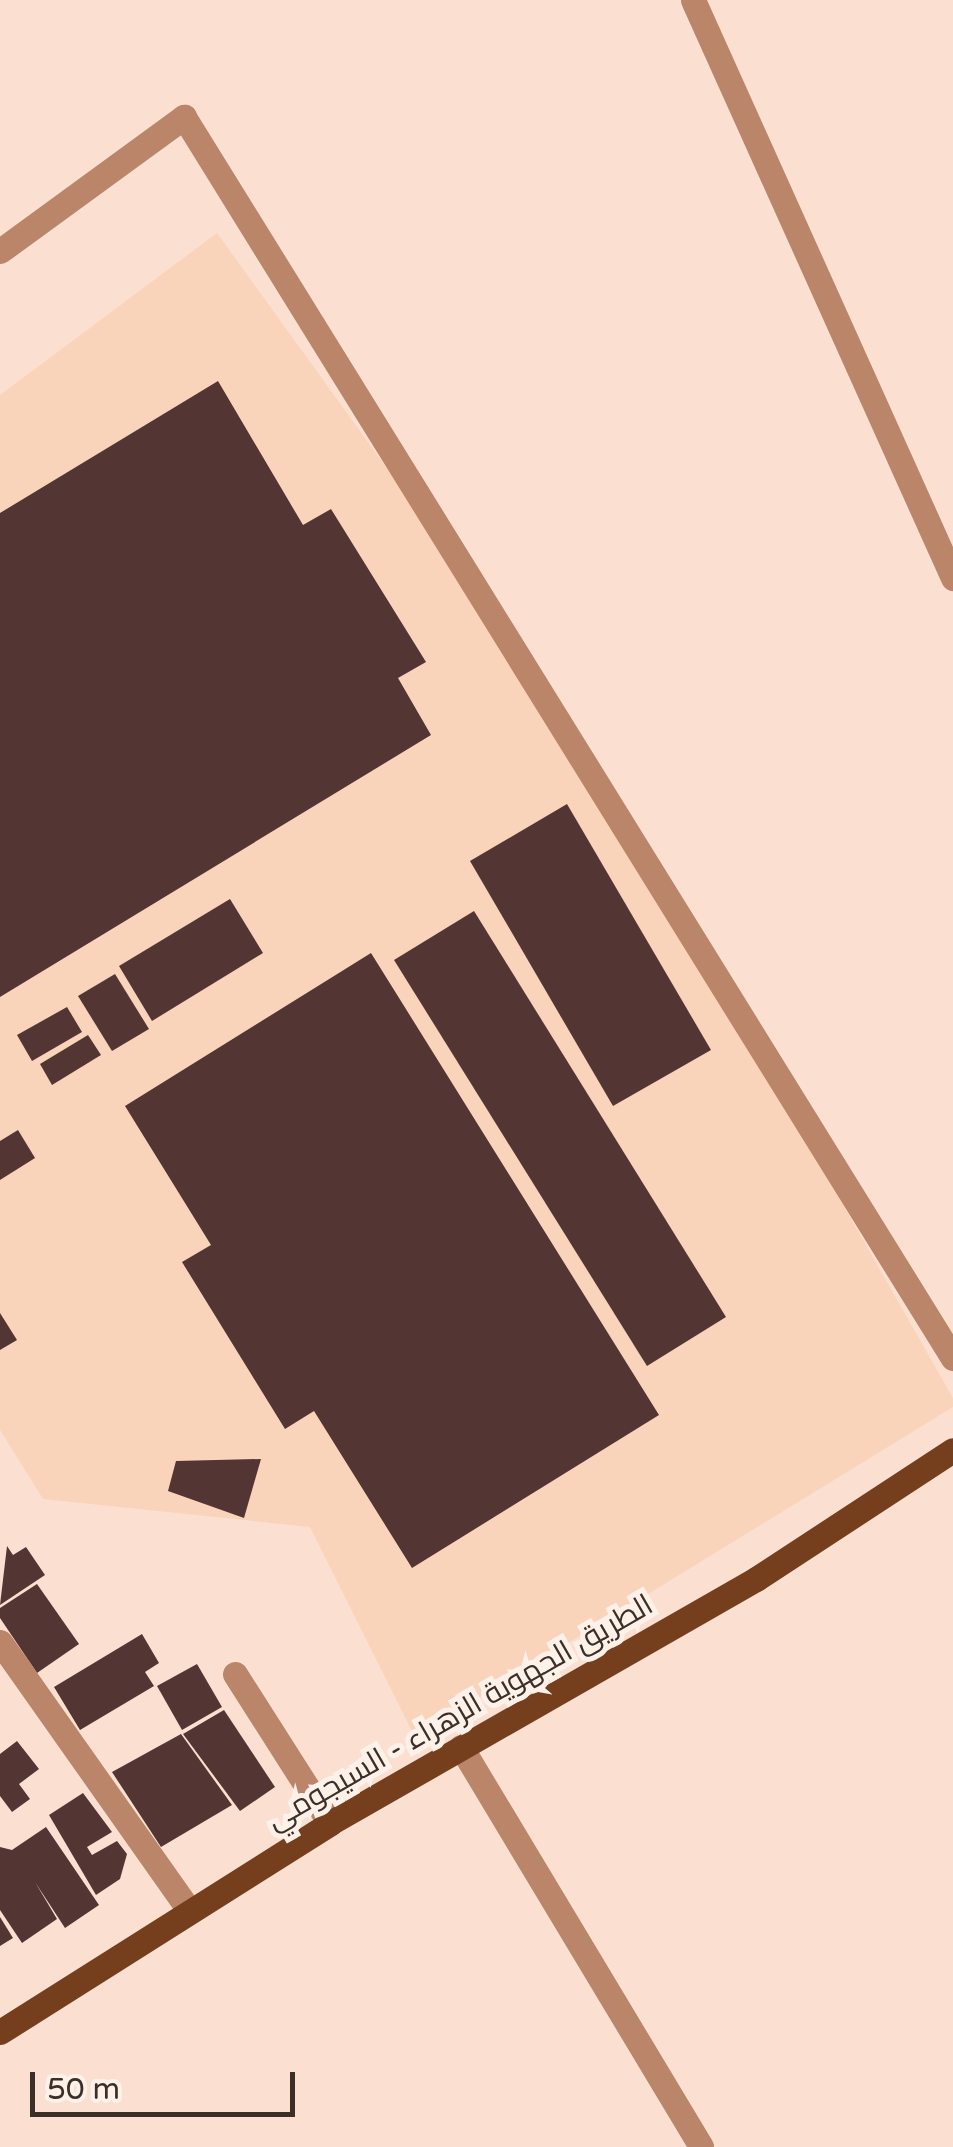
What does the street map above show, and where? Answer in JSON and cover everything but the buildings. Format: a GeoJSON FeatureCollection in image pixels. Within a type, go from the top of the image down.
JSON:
{"type":"FeatureCollection","features":[{"type":"Feature","properties":{"kind":"main road","name":"الطريق الجهوية الزهراء - السيجومي"},"geometry":{"type":"LineString","coordinates":[[0,2032],[188,1909],[330,1823],[756,1579],[953,1450]]}},
{"type":"Feature","properties":{"kind":"street"},"geometry":{"type":"LineString","coordinates":[[693,0],[953,578]]}},
{"type":"Feature","properties":{"kind":"street"},"geometry":{"type":"LineString","coordinates":[[0,251],[184,117],[953,1358]]}},
{"type":"Feature","properties":{"kind":"street"},"geometry":{"type":"LineString","coordinates":[[0,1642],[188,1909]]}},
{"type":"Feature","properties":{"kind":"street"},"geometry":{"type":"LineString","coordinates":[[235,1674],[330,1823]]}},
{"type":"Feature","properties":{"kind":"street"},"geometry":{"type":"LineString","coordinates":[[461,1747],[701,2147]]}},
{"type":"Feature","properties":{"kind":"shaded area"},"geometry":{"type":"Polygon","coordinates":[[[217,233],[562,711],[953,1398],[953,1407],[415,1737],[310,1527],[43,1499],[0,1430],[0,395],[217,233]]]}}]}
